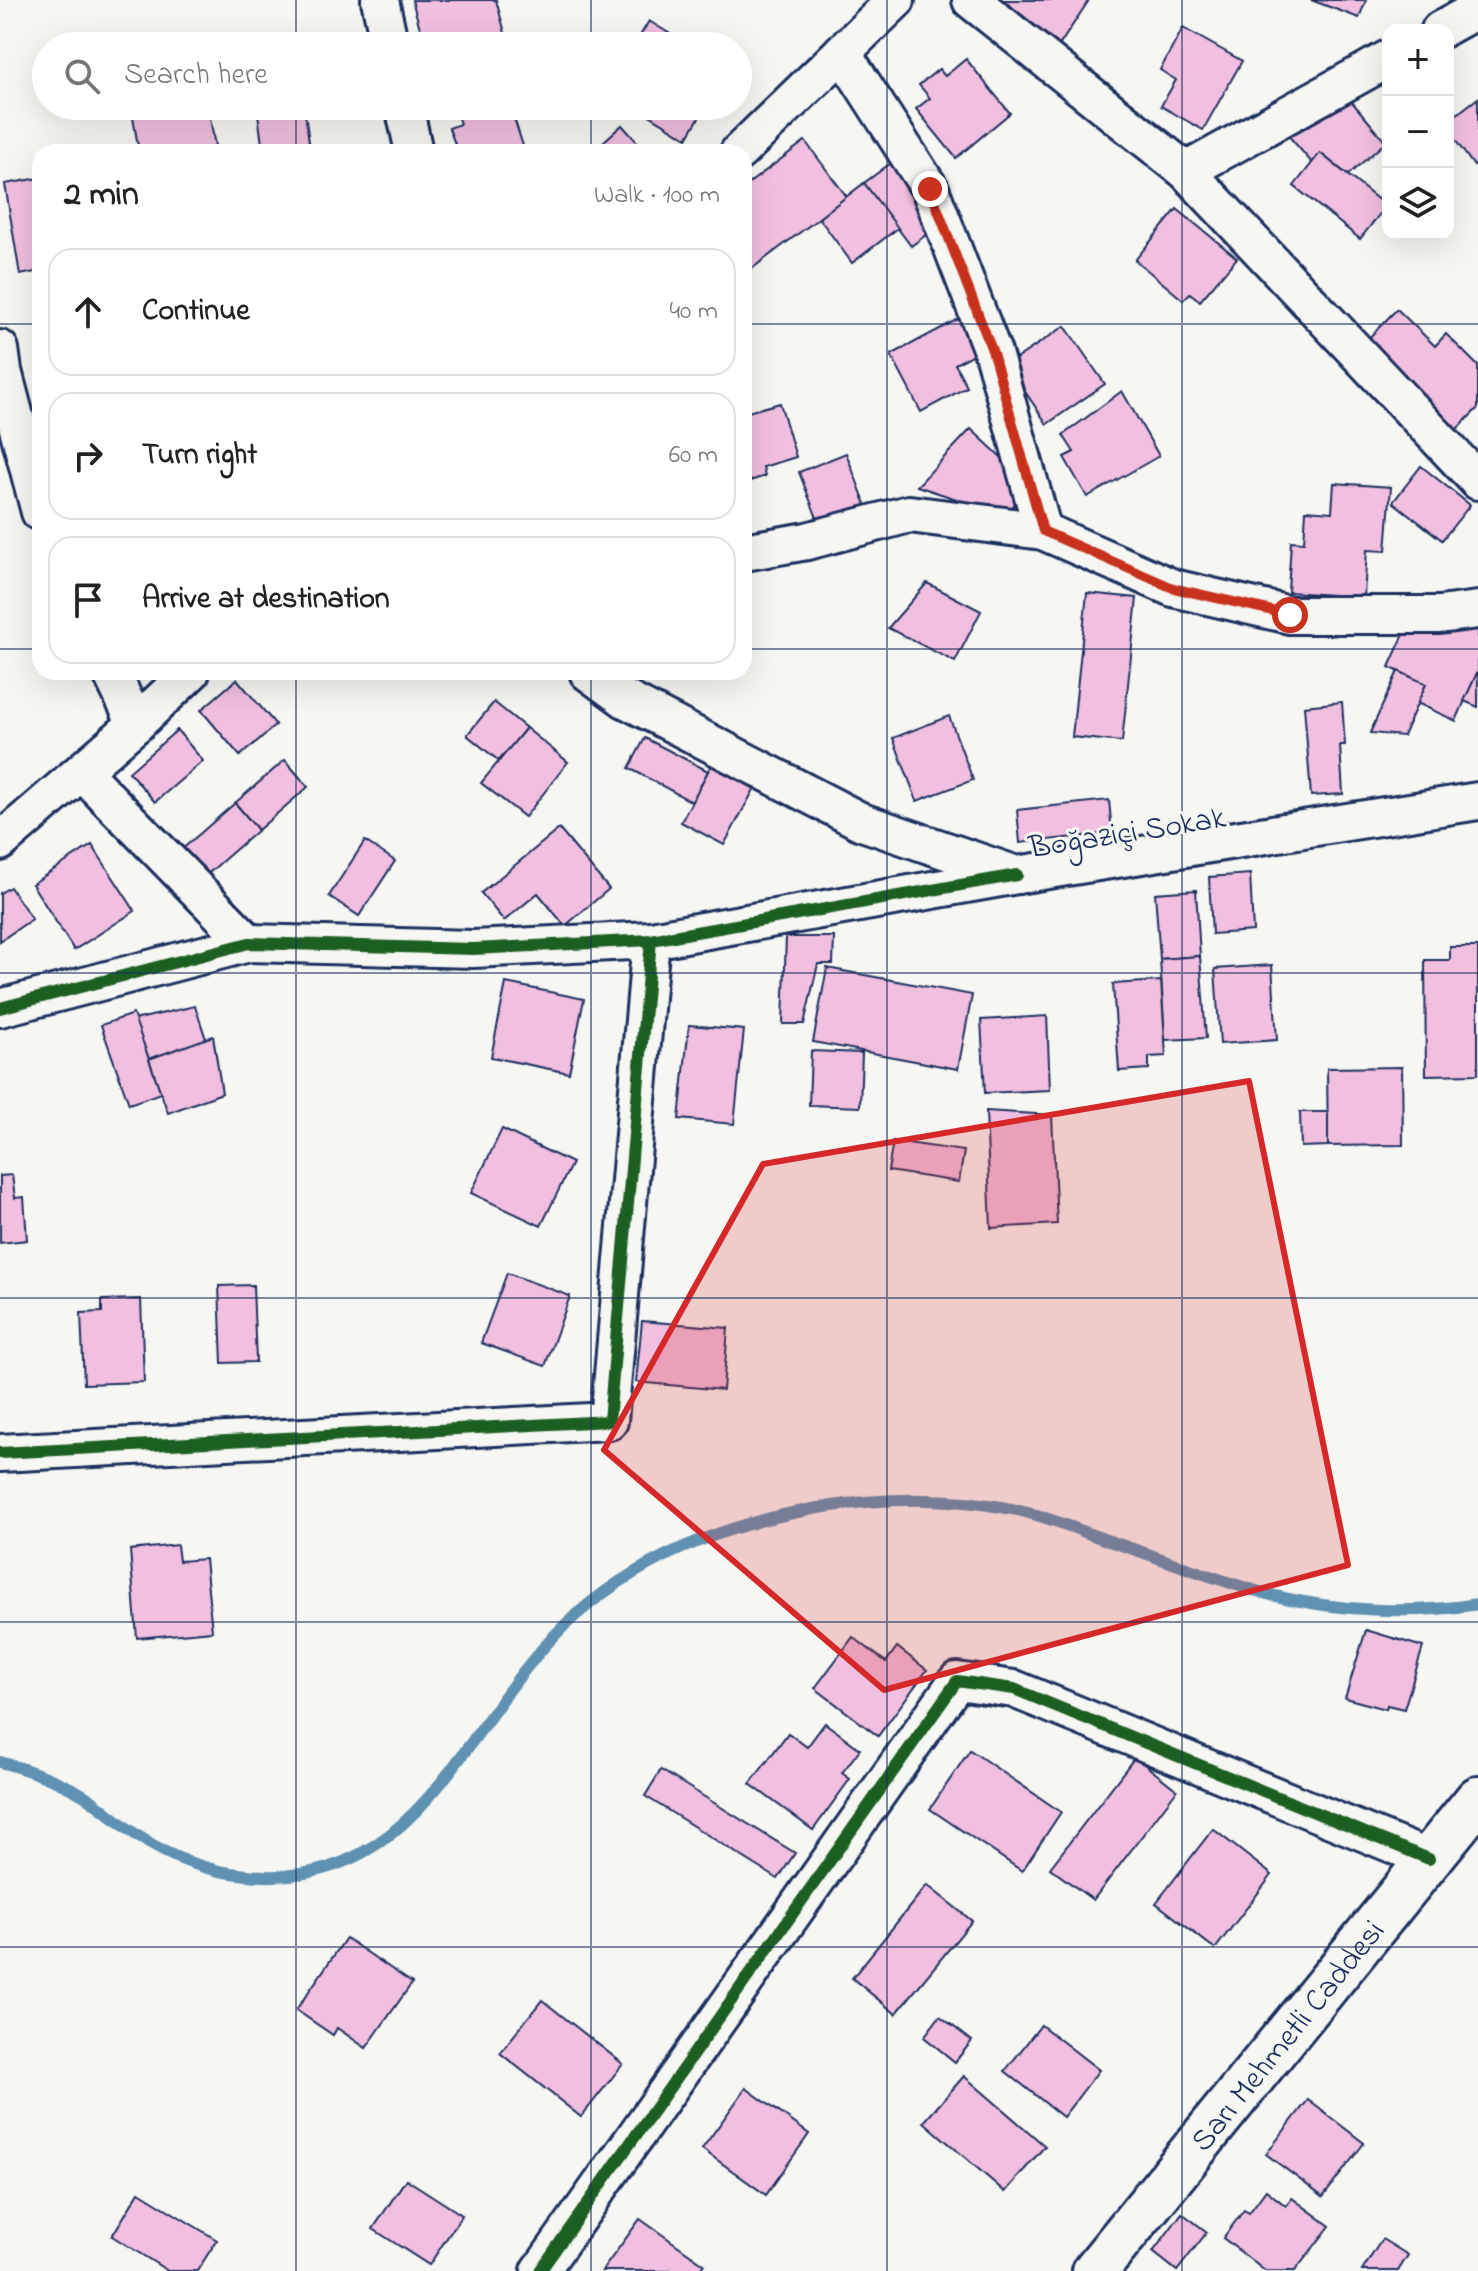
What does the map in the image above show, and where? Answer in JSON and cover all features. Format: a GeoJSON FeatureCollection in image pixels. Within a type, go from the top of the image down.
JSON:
{"type":"FeatureCollection","features":[{"type":"Feature","properties":{"kind":"street"},"geometry":{"type":"LineString","coordinates":[[380,0],[387,32]]}},
{"type":"Feature","properties":{"kind":"street"},"geometry":{"type":"LineString","coordinates":[[747,144],[896,0]]}},
{"type":"Feature","properties":{"kind":"street"},"geometry":{"type":"LineString","coordinates":[[971,0],[1186,171],[1478,481]]}},
{"type":"Feature","properties":{"kind":"street"},"geometry":{"type":"LineString","coordinates":[[1451,24],[1478,9]]}},
{"type":"Feature","properties":{"kind":"street"},"geometry":{"type":"LineString","coordinates":[[842,52],[930,189],[993,353],[1043,531]]}},
{"type":"Feature","properties":{"kind":"street"},"geometry":{"type":"LineString","coordinates":[[1186,171],[1382,62]]}},
{"type":"Feature","properties":{"kind":"street"},"geometry":{"type":"LineString","coordinates":[[407,120],[412,144]]}},
{"type":"Feature","properties":{"kind":"street"},"geometry":{"type":"LineString","coordinates":[[0,349],[32,482]]}},
{"type":"Feature","properties":{"kind":"street"},"geometry":{"type":"LineString","coordinates":[[752,551],[807,541],[909,514],[1043,531],[1173,588],[1290,615],[1439,615],[1478,610]]}},
{"type":"Feature","properties":{"kind":"street"},"geometry":{"type":"LineString","coordinates":[[115,680],[136,724]]}},
{"type":"Feature","properties":{"kind":"street"},"geometry":{"type":"LineString","coordinates":[[0,842],[183,680]]}},
{"type":"Feature","properties":{"kind":"street","name":"Boğaziçi Sokak"},"geometry":{"type":"LineString","coordinates":[[599,680],[625,699],[862,822],[1017,875],[1478,801]]}},
{"type":"Feature","properties":{"kind":"street"},"geometry":{"type":"LineString","coordinates":[[82,772],[249,943]]}},
{"type":"Feature","properties":{"kind":"street"},"geometry":{"type":"LineString","coordinates":[[0,1008],[249,943],[473,949],[651,940],[1017,875]]}},
{"type":"Feature","properties":{"kind":"street"},"geometry":{"type":"LineString","coordinates":[[0,1453],[609,1421],[651,940]]}},
{"type":"Feature","properties":{"kind":"street"},"geometry":{"type":"LineString","coordinates":[[540,2271],[957,1681],[1014,1689],[1429,1859]]}},
{"type":"Feature","properties":{"kind":"street","name":"Sarı Mehmetli Caddesi"},"geometry":{"type":"LineString","coordinates":[[1095,2271],[1477,1802]]}},
{"type":"Feature","properties":{"kind":"highlighted area"},"geometry":{"type":"Polygon","coordinates":[[[1249,1081],[1348,1565],[884,1690],[604,1450],[763,1164],[1249,1081]]]}},
{"type":"Feature","properties":{"kind":"building"},"geometry":{"type":"Polygon","coordinates":[[[412,0],[496,0],[505,32],[421,32],[412,0]]]}},
{"type":"Feature","properties":{"kind":"building"},"geometry":{"type":"Polygon","coordinates":[[[998,0],[1089,0],[1055,52],[1011,23],[1018,13],[998,0]]]}},
{"type":"Feature","properties":{"kind":"building"},"geometry":{"type":"Polygon","coordinates":[[[1311,0],[1366,0],[1359,18],[1311,0]]]}},
{"type":"Feature","properties":{"kind":"building"},"geometry":{"type":"Polygon","coordinates":[[[649,21],[667,32],[642,32],[649,21]]]}},
{"type":"Feature","properties":{"kind":"building"},"geometry":{"type":"Polygon","coordinates":[[[1183,28],[1242,61],[1203,130],[1161,106],[1176,80],[1160,70],[1183,28]]]}},
{"type":"Feature","properties":{"kind":"building"},"geometry":{"type":"Polygon","coordinates":[[[966,59],[1010,113],[956,158],[916,109],[930,98],[919,85],[939,69],[945,76],[966,59]]]}},
{"type":"Feature","properties":{"kind":"building"},"geometry":{"type":"Polygon","coordinates":[[[1341,89],[1382,137],[1382,145],[1348,175],[1320,153],[1312,163],[1287,134],[1341,89]]]}},
{"type":"Feature","properties":{"kind":"building"},"geometry":{"type":"Polygon","coordinates":[[[1478,98],[1478,163],[1474,166],[1454,138],[1454,116],[1478,98]]]}},
{"type":"Feature","properties":{"kind":"building"},"geometry":{"type":"Polygon","coordinates":[[[133,120],[210,120],[215,144],[138,144],[133,120]]]}},
{"type":"Feature","properties":{"kind":"building"},"geometry":{"type":"Polygon","coordinates":[[[259,120],[306,120],[309,144],[262,144],[259,120]]]}},
{"type":"Feature","properties":{"kind":"building"},"geometry":{"type":"Polygon","coordinates":[[[459,120],[515,120],[522,144],[455,144],[449,128],[460,124],[459,120]]]}},
{"type":"Feature","properties":{"kind":"building"},"geometry":{"type":"Polygon","coordinates":[[[658,120],[698,120],[687,138],[658,120]]]}},
{"type":"Feature","properties":{"kind":"building"},"geometry":{"type":"Polygon","coordinates":[[[622,125],[639,144],[601,144],[622,125]]]}},
{"type":"Feature","properties":{"kind":"building"},"geometry":{"type":"Polygon","coordinates":[[[805,141],[847,197],[752,268],[752,181],[805,141]]]}},
{"type":"Feature","properties":{"kind":"building"},"geometry":{"type":"Polygon","coordinates":[[[1320,153],[1382,203],[1382,211],[1360,239],[1294,186],[1320,153]]]}},
{"type":"Feature","properties":{"kind":"building"},"geometry":{"type":"Polygon","coordinates":[[[891,163],[938,226],[911,246],[864,183],[891,163]]]}},
{"type":"Feature","properties":{"kind":"building"},"geometry":{"type":"Polygon","coordinates":[[[32,179],[32,273],[20,275],[5,184],[32,179]]]}},
{"type":"Feature","properties":{"kind":"building"},"geometry":{"type":"Polygon","coordinates":[[[864,183],[898,228],[852,263],[819,218],[864,183]]]}},
{"type":"Feature","properties":{"kind":"building"},"geometry":{"type":"Polygon","coordinates":[[[1177,209],[1237,258],[1200,301],[1190,293],[1183,300],[1135,260],[1177,209]]]}},
{"type":"Feature","properties":{"kind":"building"},"geometry":{"type":"Polygon","coordinates":[[[1397,309],[1435,346],[1446,334],[1478,366],[1478,408],[1450,436],[1359,348],[1397,309]]]}},
{"type":"Feature","properties":{"kind":"building"},"geometry":{"type":"Polygon","coordinates":[[[960,318],[978,352],[955,364],[967,387],[921,412],[891,355],[960,318]]]}},
{"type":"Feature","properties":{"kind":"building"},"geometry":{"type":"Polygon","coordinates":[[[1065,326],[1105,384],[1047,424],[1007,365],[1065,326]]]}},
{"type":"Feature","properties":{"kind":"building"},"geometry":{"type":"Polygon","coordinates":[[[1122,391],[1159,456],[1087,497],[1064,457],[1074,452],[1063,435],[1122,391]]]}},
{"type":"Feature","properties":{"kind":"building"},"geometry":{"type":"Polygon","coordinates":[[[780,403],[796,457],[763,467],[765,476],[752,480],[752,411],[780,403]]]}},
{"type":"Feature","properties":{"kind":"building"},"geometry":{"type":"Polygon","coordinates":[[[971,429],[1013,468],[1015,504],[1005,515],[917,486],[971,429]]]}},
{"type":"Feature","properties":{"kind":"building"},"geometry":{"type":"Polygon","coordinates":[[[846,453],[866,505],[819,523],[799,472],[846,453]]]}},
{"type":"Feature","properties":{"kind":"building"},"geometry":{"type":"Polygon","coordinates":[[[1421,466],[1470,505],[1442,540],[1393,502],[1421,466]]]}},
{"type":"Feature","properties":{"kind":"building"},"geometry":{"type":"Polygon","coordinates":[[[1334,483],[1391,487],[1386,551],[1367,550],[1364,597],[1288,592],[1291,541],[1304,542],[1306,510],[1332,512],[1334,483]]]}},
{"type":"Feature","properties":{"kind":"building"},"geometry":{"type":"Polygon","coordinates":[[[927,583],[981,611],[955,662],[888,628],[927,583]]]}},
{"type":"Feature","properties":{"kind":"building"},"geometry":{"type":"Polygon","coordinates":[[[1087,593],[1137,598],[1122,742],[1072,737],[1087,593]]]}},
{"type":"Feature","properties":{"kind":"building"},"geometry":{"type":"Polygon","coordinates":[[[1478,628],[1478,671],[1456,721],[1417,703],[1426,684],[1389,667],[1405,632],[1478,628]]]}},
{"type":"Feature","properties":{"kind":"building"},"geometry":{"type":"Polygon","coordinates":[[[1398,671],[1426,684],[1403,736],[1370,733],[1398,671]]]}},
{"type":"Feature","properties":{"kind":"building"},"geometry":{"type":"Polygon","coordinates":[[[1478,671],[1478,707],[1464,701],[1478,671]]]}},
{"type":"Feature","properties":{"kind":"building"},"geometry":{"type":"Polygon","coordinates":[[[238,680],[276,725],[240,756],[201,710],[238,680]]]}},
{"type":"Feature","properties":{"kind":"building"},"geometry":{"type":"Polygon","coordinates":[[[494,702],[526,728],[499,761],[467,735],[494,702]]]}},
{"type":"Feature","properties":{"kind":"building"},"geometry":{"type":"Polygon","coordinates":[[[1342,702],[1345,745],[1340,745],[1343,794],[1311,796],[1304,706],[1342,702]]]}},
{"type":"Feature","properties":{"kind":"building"},"geometry":{"type":"Polygon","coordinates":[[[949,716],[973,780],[917,801],[893,738],[949,716]]]}},
{"type":"Feature","properties":{"kind":"building"},"geometry":{"type":"Polygon","coordinates":[[[526,728],[568,762],[525,817],[481,783],[526,728]]]}},
{"type":"Feature","properties":{"kind":"building"},"geometry":{"type":"Polygon","coordinates":[[[177,730],[203,761],[155,802],[129,772],[177,730]]]}},
{"type":"Feature","properties":{"kind":"building"},"geometry":{"type":"Polygon","coordinates":[[[645,738],[708,771],[692,802],[629,768],[645,738]]]}},
{"type":"Feature","properties":{"kind":"building"},"geometry":{"type":"Polygon","coordinates":[[[285,760],[308,787],[258,830],[235,803],[285,760]]]}},
{"type":"Feature","properties":{"kind":"building"},"geometry":{"type":"Polygon","coordinates":[[[714,760],[757,784],[724,845],[681,822],[714,760]]]}},
{"type":"Feature","properties":{"kind":"building"},"geometry":{"type":"Polygon","coordinates":[[[1109,800],[1112,833],[1020,843],[1017,810],[1109,800]]]}},
{"type":"Feature","properties":{"kind":"building"},"geometry":{"type":"Polygon","coordinates":[[[235,803],[258,830],[203,878],[180,851],[235,803]]]}},
{"type":"Feature","properties":{"kind":"building"},"geometry":{"type":"Polygon","coordinates":[[[559,829],[609,889],[565,926],[538,893],[504,921],[481,893],[559,829]]]}},
{"type":"Feature","properties":{"kind":"building"},"geometry":{"type":"Polygon","coordinates":[[[365,841],[395,861],[359,916],[329,896],[365,841]]]}},
{"type":"Feature","properties":{"kind":"building"},"geometry":{"type":"Polygon","coordinates":[[[92,845],[135,911],[74,950],[32,884],[92,845]]]}},
{"type":"Feature","properties":{"kind":"building"},"geometry":{"type":"Polygon","coordinates":[[[1250,874],[1253,931],[1212,934],[1209,877],[1250,874]]]}},
{"type":"Feature","properties":{"kind":"building"},"geometry":{"type":"Polygon","coordinates":[[[10,887],[32,919],[0,941],[0,893],[10,887]]]}},
{"type":"Feature","properties":{"kind":"building"},"geometry":{"type":"Polygon","coordinates":[[[1196,890],[1200,956],[1160,959],[1155,893],[1196,890]]]}},
{"type":"Feature","properties":{"kind":"building"},"geometry":{"type":"Polygon","coordinates":[[[786,937],[834,937],[833,964],[818,964],[804,1024],[783,1024],[786,937]]]}},
{"type":"Feature","properties":{"kind":"building"},"geometry":{"type":"Polygon","coordinates":[[[1450,947],[1478,947],[1478,1074],[1426,1075],[1425,960],[1450,960],[1450,947]]]}},
{"type":"Feature","properties":{"kind":"building"},"geometry":{"type":"Polygon","coordinates":[[[1200,956],[1206,1038],[1165,1040],[1160,959],[1200,956]]]}},
{"type":"Feature","properties":{"kind":"building"},"geometry":{"type":"Polygon","coordinates":[[[1272,965],[1277,1040],[1220,1044],[1215,969],[1272,965]]]}},
{"type":"Feature","properties":{"kind":"building"},"geometry":{"type":"Polygon","coordinates":[[[827,968],[972,995],[958,1069],[813,1042],[827,968]]]}},
{"type":"Feature","properties":{"kind":"building"},"geometry":{"type":"Polygon","coordinates":[[[1161,981],[1166,1056],[1149,1057],[1149,1069],[1119,1071],[1113,984],[1161,981]]]}},
{"type":"Feature","properties":{"kind":"building"},"geometry":{"type":"Polygon","coordinates":[[[506,983],[584,999],[569,1073],[491,1057],[506,983]]]}},
{"type":"Feature","properties":{"kind":"building"},"geometry":{"type":"Polygon","coordinates":[[[195,1006],[206,1039],[149,1059],[134,1020],[195,1006]]]}},
{"type":"Feature","properties":{"kind":"building"},"geometry":{"type":"Polygon","coordinates":[[[133,1014],[161,1093],[129,1104],[101,1025],[133,1014]]]}},
{"type":"Feature","properties":{"kind":"building"},"geometry":{"type":"Polygon","coordinates":[[[1047,1016],[1050,1090],[985,1093],[981,1020],[1047,1016]]]}},
{"type":"Feature","properties":{"kind":"building"},"geometry":{"type":"Polygon","coordinates":[[[689,1025],[744,1030],[734,1124],[679,1119],[689,1025]]]}},
{"type":"Feature","properties":{"kind":"building"},"geometry":{"type":"Polygon","coordinates":[[[213,1036],[222,1093],[168,1113],[149,1059],[213,1036]]]}},
{"type":"Feature","properties":{"kind":"building"},"geometry":{"type":"Polygon","coordinates":[[[811,1051],[862,1053],[860,1107],[809,1105],[811,1051]]]}},
{"type":"Feature","properties":{"kind":"building"},"geometry":{"type":"Polygon","coordinates":[[[1402,1067],[1403,1145],[1328,1146],[1327,1068],[1402,1067]]]}},
{"type":"Feature","properties":{"kind":"building"},"geometry":{"type":"Polygon","coordinates":[[[986,1111],[1052,1115],[1057,1224],[991,1228],[986,1111]]]}},
{"type":"Feature","properties":{"kind":"building"},"geometry":{"type":"Polygon","coordinates":[[[1300,1112],[1328,1112],[1328,1146],[1301,1147],[1300,1112]]]}},
{"type":"Feature","properties":{"kind":"building"},"geometry":{"type":"Polygon","coordinates":[[[502,1129],[572,1163],[541,1226],[471,1193],[502,1129]]]}},
{"type":"Feature","properties":{"kind":"building"},"geometry":{"type":"Polygon","coordinates":[[[893,1141],[964,1151],[959,1182],[888,1171],[893,1141]]]}},
{"type":"Feature","properties":{"kind":"building"},"geometry":{"type":"Polygon","coordinates":[[[12,1175],[15,1198],[24,1197],[27,1240],[0,1243],[0,1176],[12,1175]]]}},
{"type":"Feature","properties":{"kind":"building"},"geometry":{"type":"Polygon","coordinates":[[[507,1273],[570,1296],[545,1366],[481,1343],[507,1273]]]}},
{"type":"Feature","properties":{"kind":"building"},"geometry":{"type":"Polygon","coordinates":[[[253,1285],[256,1362],[222,1363],[219,1286],[253,1285]]]}},
{"type":"Feature","properties":{"kind":"building"},"geometry":{"type":"Polygon","coordinates":[[[141,1299],[144,1382],[84,1384],[81,1313],[102,1312],[102,1300],[141,1299]]]}},
{"type":"Feature","properties":{"kind":"building"},"geometry":{"type":"Polygon","coordinates":[[[642,1321],[728,1328],[723,1390],[636,1382],[642,1321]]]}},
{"type":"Feature","properties":{"kind":"building"},"geometry":{"type":"Polygon","coordinates":[[[177,1545],[179,1561],[205,1559],[212,1631],[137,1638],[130,1550],[177,1545]]]}},
{"type":"Feature","properties":{"kind":"building"},"geometry":{"type":"Polygon","coordinates":[[[1366,1630],[1423,1647],[1404,1709],[1387,1705],[1386,1709],[1345,1698],[1366,1630]]]}},
{"type":"Feature","properties":{"kind":"building"},"geometry":{"type":"Polygon","coordinates":[[[853,1637],[886,1662],[897,1647],[927,1670],[878,1736],[815,1688],[853,1637]]]}},
{"type":"Feature","properties":{"kind":"building"},"geometry":{"type":"Polygon","coordinates":[[[825,1723],[860,1749],[842,1773],[850,1779],[813,1830],[750,1784],[788,1733],[807,1747],[825,1723]]]}},
{"type":"Feature","properties":{"kind":"building"},"geometry":{"type":"Polygon","coordinates":[[[970,1750],[1061,1812],[1022,1871],[930,1809],[970,1750]]]}},
{"type":"Feature","properties":{"kind":"building"},"geometry":{"type":"Polygon","coordinates":[[[1135,1757],[1177,1790],[1093,1900],[1050,1868],[1135,1757]]]}},
{"type":"Feature","properties":{"kind":"building"},"geometry":{"type":"Polygon","coordinates":[[[661,1770],[795,1853],[778,1879],[645,1796],[661,1770]]]}},
{"type":"Feature","properties":{"kind":"building"},"geometry":{"type":"Polygon","coordinates":[[[1213,1829],[1272,1875],[1215,1949],[1156,1903],[1213,1829]]]}},
{"type":"Feature","properties":{"kind":"building"},"geometry":{"type":"Polygon","coordinates":[[[927,1885],[972,1921],[896,2014],[852,1978],[927,1885]]]}},
{"type":"Feature","properties":{"kind":"building"},"geometry":{"type":"Polygon","coordinates":[[[346,1938],[412,1983],[366,2048],[337,2028],[333,2035],[296,2010],[346,1938]]]}},
{"type":"Feature","properties":{"kind":"building"},"geometry":{"type":"Polygon","coordinates":[[[542,2000],[623,2064],[581,2117],[500,2053],[542,2000]]]}},
{"type":"Feature","properties":{"kind":"building"},"geometry":{"type":"Polygon","coordinates":[[[940,2016],[972,2041],[955,2062],[924,2037],[940,2016]]]}},
{"type":"Feature","properties":{"kind":"building"},"geometry":{"type":"Polygon","coordinates":[[[1041,2025],[1099,2070],[1063,2117],[1005,2071],[1041,2025]]]}},
{"type":"Feature","properties":{"kind":"building"},"geometry":{"type":"Polygon","coordinates":[[[964,2076],[1045,2146],[1005,2192],[924,2122],[964,2076]]]}},
{"type":"Feature","properties":{"kind":"building"},"geometry":{"type":"Polygon","coordinates":[[[746,2088],[809,2134],[766,2195],[702,2149],[746,2088]]]}},
{"type":"Feature","properties":{"kind":"building"},"geometry":{"type":"Polygon","coordinates":[[[1308,2100],[1364,2143],[1323,2197],[1266,2154],[1308,2100]]]}},
{"type":"Feature","properties":{"kind":"building"},"geometry":{"type":"Polygon","coordinates":[[[406,2179],[462,2215],[429,2265],[373,2229],[406,2179]]]}},
{"type":"Feature","properties":{"kind":"building"},"geometry":{"type":"Polygon","coordinates":[[[1266,2190],[1286,2206],[1292,2198],[1330,2226],[1295,2271],[1265,2271],[1223,2238],[1244,2210],[1249,2213],[1266,2190]]]}},
{"type":"Feature","properties":{"kind":"building"},"geometry":{"type":"Polygon","coordinates":[[[139,2192],[217,2240],[197,2271],[168,2271],[112,2236],[139,2192]]]}},
{"type":"Feature","properties":{"kind":"building"},"geometry":{"type":"Polygon","coordinates":[[[1182,2213],[1207,2232],[1177,2271],[1153,2252],[1182,2213]]]}},
{"type":"Feature","properties":{"kind":"building"},"geometry":{"type":"Polygon","coordinates":[[[640,2219],[704,2264],[699,2271],[602,2271],[640,2219]]]}},
{"type":"Feature","properties":{"kind":"building"},"geometry":{"type":"Polygon","coordinates":[[[1382,2239],[1408,2255],[1398,2271],[1362,2271],[1382,2239]]]}},
{"type":"Feature","properties":{"kind":"waterway"},"geometry":{"type":"LineString","coordinates":[[0,1762],[75,1790],[150,1844],[190,1863],[247,1875],[306,1873],[355,1857],[397,1829],[433,1792],[466,1751],[529,1664],[565,1625],[621,1581],[651,1563],[715,1535],[783,1515],[843,1504],[943,1500],[1017,1510],[1231,1583],[1321,1605],[1400,1610],[1478,1604]]}},
{"type":"Feature","properties":{"kind":"cycle path"},"geometry":{"type":"LineString","coordinates":[[0,1008],[249,943],[473,949],[651,940],[1017,875]]}},
{"type":"Feature","properties":{"kind":"cycle path"},"geometry":{"type":"LineString","coordinates":[[0,1453],[609,1421],[651,940]]}},
{"type":"Feature","properties":{"kind":"cycle path"},"geometry":{"type":"LineString","coordinates":[[540,2271],[957,1681],[1014,1689],[1429,1859]]}},
{"type":"Feature","properties":{"kind":"route"},"geometry":{"type":"LineString","coordinates":[[930,189],[993,353],[1043,531],[1173,588],[1290,615]]}}]}
